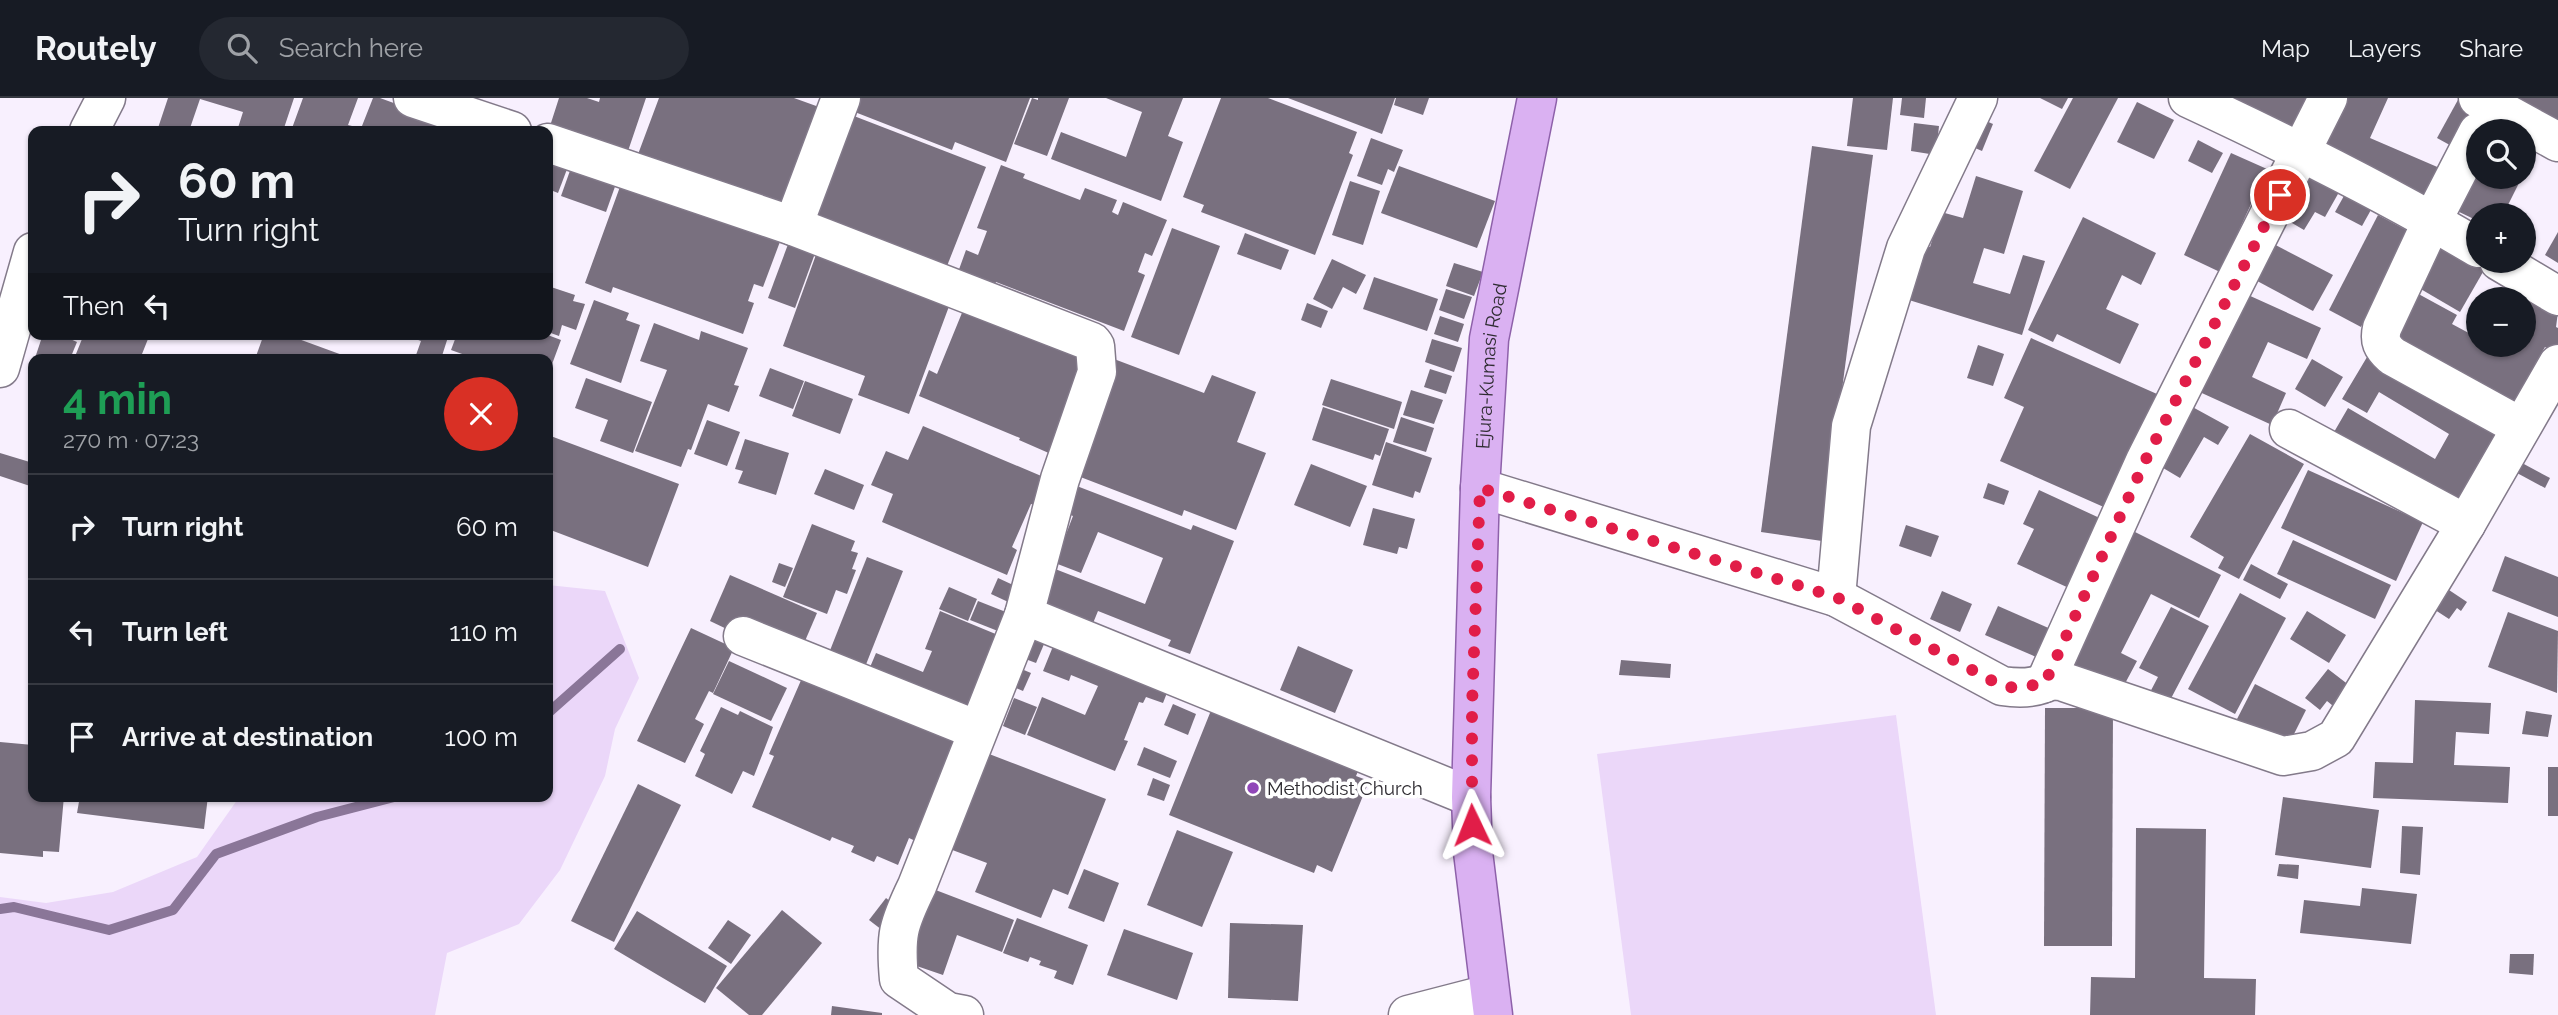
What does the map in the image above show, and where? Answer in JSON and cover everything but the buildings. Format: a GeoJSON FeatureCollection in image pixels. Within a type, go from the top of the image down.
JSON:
{"type":"FeatureCollection","features":[{"type":"Feature","properties":{"kind":"main road","name":"Ejura-Kumasi Road"},"geometry":{"type":"LineString","coordinates":[[1491,1005],[1474,852],[1471,797],[1480,488],[1489,339],[1537,98]]}},
{"type":"Feature","properties":{"kind":"street"},"geometry":{"type":"LineString","coordinates":[[92,126],[106,98]]}},
{"type":"Feature","properties":{"kind":"street"},"geometry":{"type":"LineString","coordinates":[[413,98],[497,126]]}},
{"type":"Feature","properties":{"kind":"street"},"geometry":{"type":"LineString","coordinates":[[1836,597],[1851,426],[1906,248],[1978,98]]}},
{"type":"Feature","properties":{"kind":"street"},"geometry":{"type":"LineString","coordinates":[[2188,98],[2302,151],[2466,241]]}},
{"type":"Feature","properties":{"kind":"street"},"geometry":{"type":"LineString","coordinates":[[2045,683],[2145,461],[2328,98]]}},
{"type":"Feature","properties":{"kind":"street"},"geometry":{"type":"LineString","coordinates":[[793,226],[829,102]]}},
{"type":"Feature","properties":{"kind":"street"},"geometry":{"type":"LineString","coordinates":[[2521,427],[2392,356],[2383,348],[2380,338],[2382,328],[2484,113],[2558,142]]}},
{"type":"Feature","properties":{"kind":"street"},"geometry":{"type":"LineString","coordinates":[[553,145],[793,226],[1091,342],[1095,346],[1097,372],[1060,479],[1024,615],[904,913],[896,942],[899,979],[948,1012],[964,1015]]}},
{"type":"Feature","properties":{"kind":"street"},"geometry":{"type":"LineString","coordinates":[[0,368],[28,269]]}},
{"type":"Feature","properties":{"kind":"street"},"geometry":{"type":"LineString","coordinates":[[2519,273],[2558,296]]}},
{"type":"Feature","properties":{"kind":"street"},"geometry":{"type":"LineString","coordinates":[[1480,488],[1836,597],[2002,686],[2017,688],[2049,680],[2062,681],[2283,756],[2312,751],[2336,738],[2466,524],[2558,364]]}},
{"type":"Feature","properties":{"kind":"street"},"geometry":{"type":"LineString","coordinates":[[2290,429],[2466,524]]}},
{"type":"Feature","properties":{"kind":"street"},"geometry":{"type":"LineString","coordinates":[[1024,615],[1471,797]]}},
{"type":"Feature","properties":{"kind":"street"},"geometry":{"type":"LineString","coordinates":[[743,636],[978,730]]}},
{"type":"Feature","properties":{"kind":"street"},"geometry":{"type":"LineString","coordinates":[[1408,1015],[1491,1005]]}},
{"type":"Feature","properties":{"kind":"shaded area"},"geometry":{"type":"Polygon","coordinates":[[[553,586],[605,591],[639,678],[615,729],[605,776],[560,870],[519,924],[447,953],[435,1015],[0,1015],[0,897],[46,903],[113,892],[197,857],[236,802],[553,802],[553,586]]]}},
{"type":"Feature","properties":{"kind":"shaded area"},"geometry":{"type":"Polygon","coordinates":[[[1896,715],[1936,1015],[1631,1015],[1597,754],[1896,715]]]}},
{"type":"Feature","properties":{"kind":"waterway"},"geometry":{"type":"LineString","coordinates":[[553,709],[620,649]]}},
{"type":"Feature","properties":{"kind":"waterway"},"geometry":{"type":"LineString","coordinates":[[0,909],[14,907],[109,930],[173,910],[216,854],[317,817],[375,802]]}},
{"type":"Feature","properties":{"kind":"place","name":"Methodist Church"},"geometry":{"type":"Point","coordinates":[1253,788]}},
{"type":"Feature","properties":{"kind":"route"},"geometry":{"type":"LineString","coordinates":[[1472,825],[1472,706],[1480,488],[1836,597],[2002,686],[2017,688],[2045,683],[2145,461],[2280,195]]}}]}
